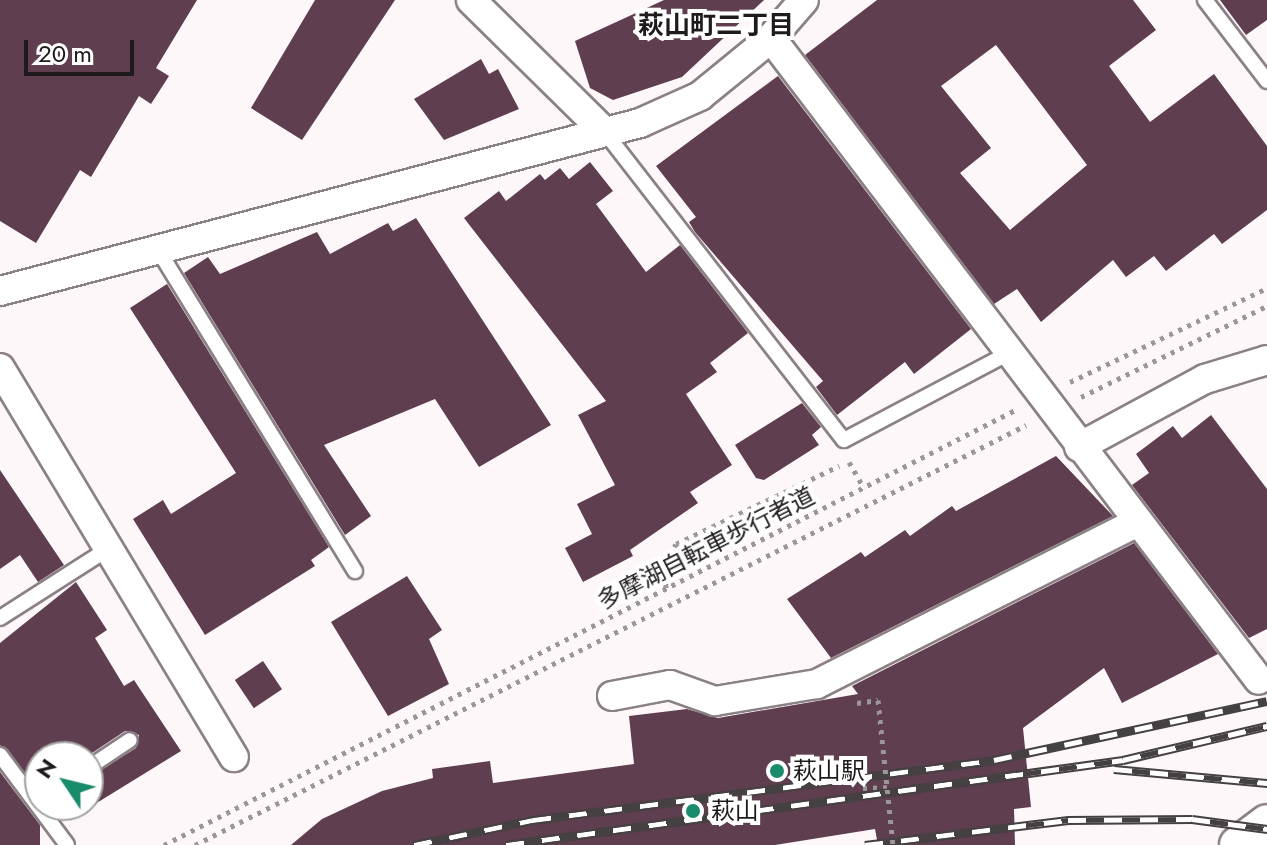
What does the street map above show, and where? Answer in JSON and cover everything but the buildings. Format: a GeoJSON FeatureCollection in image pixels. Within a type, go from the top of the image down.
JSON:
{"type":"FeatureCollection","features":[{"type":"Feature","properties":{"kind":"street"},"geometry":{"type":"LineString","coordinates":[[471,0],[604,131]]}},
{"type":"Feature","properties":{"kind":"street"},"geometry":{"type":"LineString","coordinates":[[0,291],[604,131],[700,96],[771,38],[804,0]]}},
{"type":"Feature","properties":{"kind":"street"},"geometry":{"type":"LineString","coordinates":[[771,38],[1007,354],[1259,680]]}},
{"type":"Feature","properties":{"kind":"street"},"geometry":{"type":"LineString","coordinates":[[1079,447],[1205,379],[1267,360]]}},
{"type":"Feature","properties":{"kind":"street"},"geometry":{"type":"LineString","coordinates":[[0,368],[234,757]]}},
{"type":"Feature","properties":{"kind":"street"},"geometry":{"type":"LineString","coordinates":[[612,696],[670,685],[715,701],[817,684],[1136,523]]}},
{"type":"Feature","properties":{"kind":"street"},"geometry":{"type":"LineString","coordinates":[[1238,845],[1267,823]]}},
{"type":"Feature","properties":{"kind":"lane"},"geometry":{"type":"LineString","coordinates":[[1205,0],[1267,81]]}},
{"type":"Feature","properties":{"kind":"lane"},"geometry":{"type":"LineString","coordinates":[[604,131],[844,440],[1007,354]]}},
{"type":"Feature","properties":{"kind":"lane"},"geometry":{"type":"LineString","coordinates":[[157,248],[355,571]]}},
{"type":"Feature","properties":{"kind":"lane"},"geometry":{"type":"LineString","coordinates":[[0,618],[108,549]]}},
{"type":"Feature","properties":{"kind":"lane"},"geometry":{"type":"LineString","coordinates":[[104,757],[130,740]]}},
{"type":"Feature","properties":{"kind":"lane"},"geometry":{"type":"LineString","coordinates":[[0,755],[24,785]]}},
{"type":"Feature","properties":{"kind":"lane"},"geometry":{"type":"LineString","coordinates":[[51,821],[67,845]]}},
{"type":"Feature","properties":{"kind":"path","name":"多摩湖自転車歩行者道"},"geometry":{"type":"LineString","coordinates":[[164,845],[864,488],[1047,404],[1267,288]]}},
{"type":"Feature","properties":{"kind":"path"},"geometry":{"type":"LineString","coordinates":[[195,845],[1047,404],[1267,306]]}},
{"type":"Feature","properties":{"kind":"path"},"geometry":{"type":"LineString","coordinates":[[844,440],[848,462],[864,488]]}},
{"type":"Feature","properties":{"kind":"path"},"geometry":{"type":"LineString","coordinates":[[666,588],[664,564],[676,544],[848,462]]}},
{"type":"Feature","properties":{"kind":"path"},"geometry":{"type":"LineString","coordinates":[[878,700],[893,845]]}},
{"type":"Feature","properties":{"kind":"path"},"geometry":{"type":"LineString","coordinates":[[863,788],[887,787]]}},
{"type":"Feature","properties":{"kind":"railway"},"geometry":{"type":"LineString","coordinates":[[414,845],[533,820],[994,760],[1267,701]]}},
{"type":"Feature","properties":{"kind":"railway"},"geometry":{"type":"LineString","coordinates":[[506,845],[1123,760],[1267,726]]}},
{"type":"Feature","properties":{"kind":"railway"},"geometry":{"type":"LineString","coordinates":[[1114,769],[1267,783]]}},
{"type":"Feature","properties":{"kind":"railway"},"geometry":{"type":"LineString","coordinates":[[865,845],[1068,820],[1192,819],[1267,829]]}},
{"type":"Feature","properties":{"kind":"place","name":"萩山駅"},"geometry":{"type":"Point","coordinates":[777,771]}},
{"type":"Feature","properties":{"kind":"place","name":"萩山"},"geometry":{"type":"Point","coordinates":[693,811]}},
{"type":"Feature","properties":{"kind":"district","name":"萩山町二丁目"},"geometry":{"type":"Point","coordinates":[716,26]}}]}
